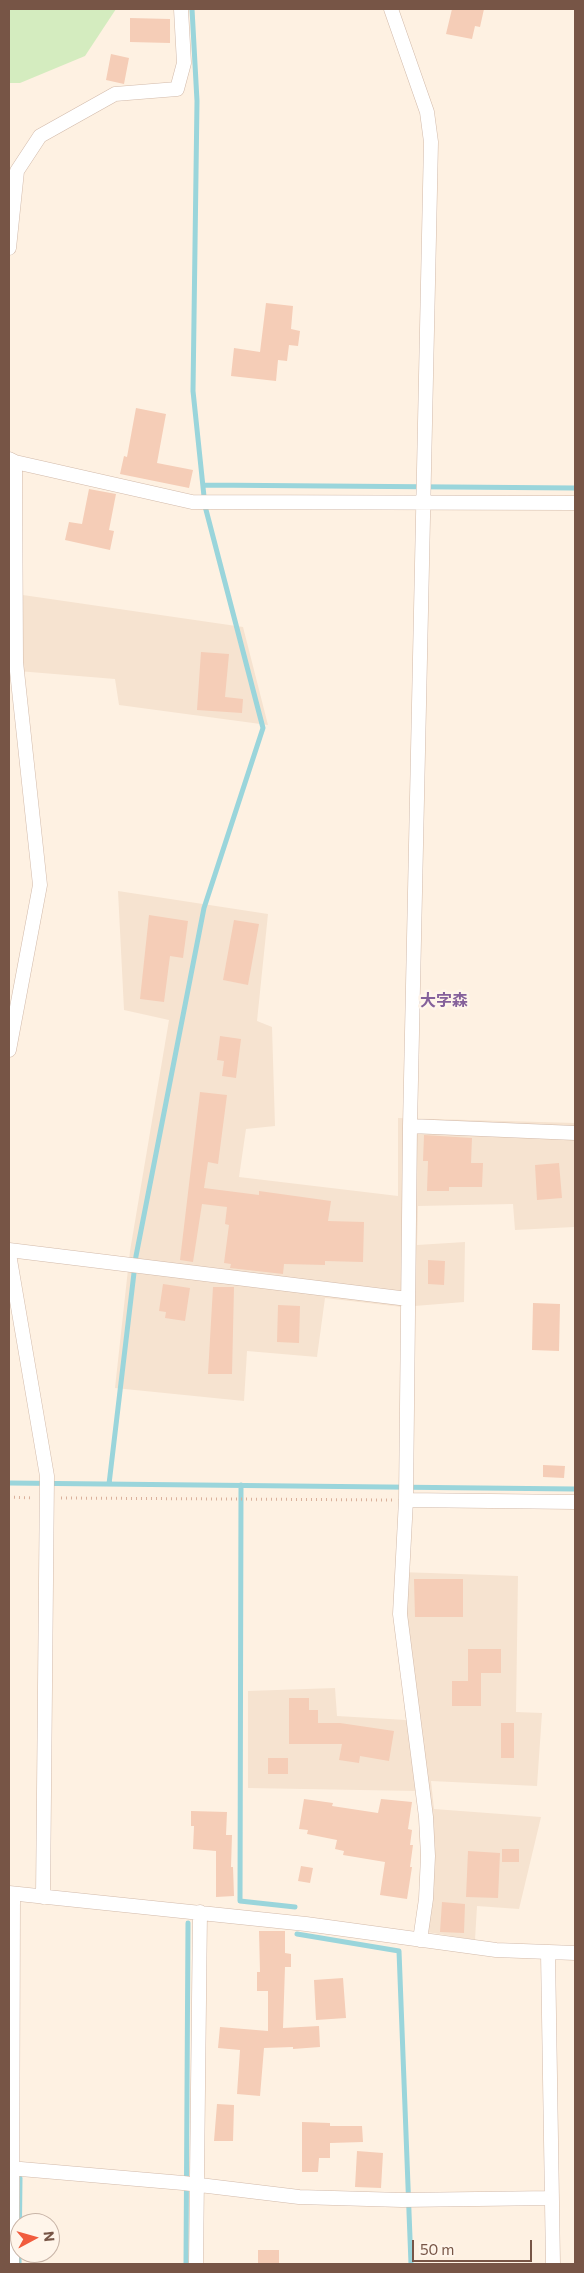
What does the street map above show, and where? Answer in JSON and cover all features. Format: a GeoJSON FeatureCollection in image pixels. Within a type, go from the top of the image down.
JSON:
{"type":"FeatureCollection","features":[{"type":"Feature","properties":{"kind":"street"},"geometry":{"type":"LineString","coordinates":[[9,248],[17,171],[40,136],[115,94],[176,89],[184,63],[181,9]]}},
{"type":"Feature","properties":{"kind":"street"},"geometry":{"type":"LineString","coordinates":[[391,9],[427,112],[431,142],[410,1126],[406,1500],[400,1614],[426,1817],[428,1856],[426,1899],[420,1940]]}},
{"type":"Feature","properties":{"kind":"street"},"geometry":{"type":"LineString","coordinates":[[9,1050],[40,885],[16,662],[12,460],[192,502],[575,504]]}},
{"type":"Feature","properties":{"kind":"street"},"geometry":{"type":"LineString","coordinates":[[410,1126],[575,1132]]}},
{"type":"Feature","properties":{"kind":"street"},"geometry":{"type":"LineString","coordinates":[[9,1250],[408,1299]]}},
{"type":"Feature","properties":{"kind":"street"},"geometry":{"type":"LineString","coordinates":[[9,1254],[47,1488],[43,1897]]}},
{"type":"Feature","properties":{"kind":"street"},"geometry":{"type":"LineString","coordinates":[[406,1500],[575,1502]]}},
{"type":"Feature","properties":{"kind":"street"},"geometry":{"type":"LineString","coordinates":[[12,2264],[11,1894],[200,1912],[496,1950],[575,1953]]}},
{"type":"Feature","properties":{"kind":"street"},"geometry":{"type":"LineString","coordinates":[[196,2264],[190,2184],[200,1912]]}},
{"type":"Feature","properties":{"kind":"street"},"geometry":{"type":"LineString","coordinates":[[548,1953],[553,2264]]}},
{"type":"Feature","properties":{"kind":"street"},"geometry":{"type":"LineString","coordinates":[[12,2173],[190,2184],[299,2197],[409,2200],[552,2198]]}},
{"type":"Feature","properties":{"kind":"path"},"geometry":{"type":"LineString","coordinates":[[9,1498],[47,1488],[236,1499],[406,1500]]}},
{"type":"Feature","properties":{"kind":"shaded area"},"geometry":{"type":"Polygon","coordinates":[[[9,593],[243,627],[268,725],[119,705],[115,679],[18,671],[9,673],[9,593]]]}},
{"type":"Feature","properties":{"kind":"shaded area"},"geometry":{"type":"Polygon","coordinates":[[[118,891],[268,914],[257,1021],[272,1027],[275,1126],[246,1129],[239,1177],[398,1196],[398,1118],[575,1123],[574,1227],[515,1230],[513,1204],[418,1206],[417,1245],[465,1242],[464,1302],[402,1307],[325,1298],[317,1357],[247,1351],[244,1401],[115,1388],[130,1251],[169,1020],[124,1010],[118,891]]]}},
{"type":"Feature","properties":{"kind":"shaded area"},"geometry":{"type":"Polygon","coordinates":[[[400,1572],[518,1576],[516,1712],[542,1713],[537,1786],[431,1781],[434,1809],[541,1817],[519,1909],[477,1906],[475,1940],[427,1932],[417,1791],[248,1788],[248,1691],[335,1688],[337,1716],[406,1720],[395,1616],[400,1572]]]}},
{"type":"Feature","properties":{"kind":"green space"},"geometry":{"type":"Polygon","coordinates":[[[9,9],[116,9],[85,56],[20,83],[9,83],[9,9]]]}},
{"type":"Feature","properties":{"kind":"building"},"geometry":{"type":"Polygon","coordinates":[[[452,9],[484,9],[480,27],[475,26],[472,39],[446,34],[452,9]]]}},
{"type":"Feature","properties":{"kind":"building"},"geometry":{"type":"Polygon","coordinates":[[[130,18],[170,19],[170,43],[130,42],[130,18]]]}},
{"type":"Feature","properties":{"kind":"building"},"geometry":{"type":"Polygon","coordinates":[[[111,54],[129,58],[124,84],[106,80],[111,54]]]}},
{"type":"Feature","properties":{"kind":"building"},"geometry":{"type":"Polygon","coordinates":[[[266,303],[293,306],[291,329],[300,331],[298,346],[289,345],[287,361],[278,360],[276,381],[231,376],[234,348],[260,352],[266,303]]]}},
{"type":"Feature","properties":{"kind":"building"},"geometry":{"type":"Polygon","coordinates":[[[136,408],[166,414],[157,463],[193,470],[189,488],[120,474],[124,456],[127,457],[136,408]]]}},
{"type":"Feature","properties":{"kind":"building"},"geometry":{"type":"Polygon","coordinates":[[[89,489],[116,494],[109,530],[114,531],[110,550],[65,540],[69,522],[82,524],[89,489]]]}},
{"type":"Feature","properties":{"kind":"building"},"geometry":{"type":"Polygon","coordinates":[[[201,652],[229,654],[225,697],[243,699],[242,713],[197,710],[201,652]]]}},
{"type":"Feature","properties":{"kind":"building"},"geometry":{"type":"Polygon","coordinates":[[[149,915],[188,921],[183,958],[170,956],[164,1002],[140,999],[149,915]]]}},
{"type":"Feature","properties":{"kind":"building"},"geometry":{"type":"Polygon","coordinates":[[[234,920],[259,924],[248,985],[223,980],[234,920]]]}},
{"type":"Feature","properties":{"kind":"building"},"geometry":{"type":"Polygon","coordinates":[[[220,1036],[241,1039],[236,1078],[222,1076],[224,1061],[217,1060],[220,1036]]]}},
{"type":"Feature","properties":{"kind":"building"},"geometry":{"type":"Polygon","coordinates":[[[200,1092],[227,1095],[218,1164],[208,1162],[204,1188],[259,1195],[259,1191],[331,1201],[328,1221],[364,1222],[363,1262],[325,1261],[325,1265],[284,1264],[283,1274],[230,1268],[231,1264],[224,1263],[229,1225],[225,1224],[227,1207],[202,1204],[193,1262],[180,1260],[200,1092]]]}},
{"type":"Feature","properties":{"kind":"building"},"geometry":{"type":"Polygon","coordinates":[[[424,1135],[472,1138],[471,1163],[483,1163],[482,1187],[449,1187],[449,1191],[427,1191],[428,1161],[423,1161],[424,1135]]]}},
{"type":"Feature","properties":{"kind":"building"},"geometry":{"type":"Polygon","coordinates":[[[559,1163],[562,1198],[537,1200],[535,1165],[559,1163]]]}},
{"type":"Feature","properties":{"kind":"building"},"geometry":{"type":"Polygon","coordinates":[[[428,1260],[445,1261],[444,1285],[428,1284],[428,1260]]]}},
{"type":"Feature","properties":{"kind":"building"},"geometry":{"type":"Polygon","coordinates":[[[163,1284],[190,1288],[185,1321],[165,1318],[166,1312],[159,1311],[163,1284]]]}},
{"type":"Feature","properties":{"kind":"building"},"geometry":{"type":"Polygon","coordinates":[[[213,1287],[234,1287],[232,1374],[208,1374],[213,1287]]]}},
{"type":"Feature","properties":{"kind":"building"},"geometry":{"type":"Polygon","coordinates":[[[533,1303],[560,1304],[559,1351],[532,1350],[533,1303]]]}},
{"type":"Feature","properties":{"kind":"building"},"geometry":{"type":"Polygon","coordinates":[[[278,1305],[300,1306],[299,1343],[277,1342],[278,1305]]]}},
{"type":"Feature","properties":{"kind":"building"},"geometry":{"type":"Polygon","coordinates":[[[543,1465],[565,1466],[564,1478],[543,1477],[543,1465]]]}},
{"type":"Feature","properties":{"kind":"building"},"geometry":{"type":"Polygon","coordinates":[[[414,1579],[463,1579],[463,1617],[415,1617],[414,1579]]]}},
{"type":"Feature","properties":{"kind":"building"},"geometry":{"type":"Polygon","coordinates":[[[468,1649],[501,1649],[501,1673],[481,1673],[481,1706],[452,1706],[452,1681],[468,1681],[468,1649]]]}},
{"type":"Feature","properties":{"kind":"building"},"geometry":{"type":"Polygon","coordinates":[[[289,1698],[309,1698],[309,1710],[318,1710],[318,1723],[340,1723],[394,1731],[389,1761],[360,1756],[359,1763],[339,1760],[342,1744],[289,1744],[289,1698]]]}},
{"type":"Feature","properties":{"kind":"building"},"geometry":{"type":"Polygon","coordinates":[[[501,1723],[514,1723],[514,1758],[501,1758],[501,1723]]]}},
{"type":"Feature","properties":{"kind":"building"},"geometry":{"type":"Polygon","coordinates":[[[268,1758],[288,1758],[288,1774],[268,1774],[268,1758]]]}},
{"type":"Feature","properties":{"kind":"building"},"geometry":{"type":"Polygon","coordinates":[[[304,1799],[333,1803],[332,1806],[378,1813],[381,1799],[412,1802],[408,1829],[412,1830],[410,1845],[413,1845],[410,1867],[412,1867],[407,1899],[380,1895],[385,1862],[343,1855],[344,1851],[335,1849],[337,1840],[307,1834],[308,1830],[299,1829],[304,1799]]]}},
{"type":"Feature","properties":{"kind":"building"},"geometry":{"type":"Polygon","coordinates":[[[191,1811],[227,1812],[226,1835],[232,1835],[231,1867],[233,1867],[234,1896],[216,1897],[216,1851],[193,1849],[194,1826],[191,1826],[191,1811]]]}},
{"type":"Feature","properties":{"kind":"building"},"geometry":{"type":"Polygon","coordinates":[[[502,1849],[519,1849],[519,1862],[502,1862],[502,1849]]]}},
{"type":"Feature","properties":{"kind":"building"},"geometry":{"type":"Polygon","coordinates":[[[468,1851],[500,1853],[498,1898],[466,1897],[468,1851]]]}},
{"type":"Feature","properties":{"kind":"building"},"geometry":{"type":"Polygon","coordinates":[[[301,1866],[313,1868],[310,1883],[298,1881],[301,1866]]]}},
{"type":"Feature","properties":{"kind":"building"},"geometry":{"type":"Polygon","coordinates":[[[442,1902],[465,1904],[464,1933],[440,1932],[442,1902]]]}},
{"type":"Feature","properties":{"kind":"building"},"geometry":{"type":"Polygon","coordinates":[[[259,1931],[285,1931],[285,1953],[291,1954],[291,1967],[285,1967],[283,2028],[319,2026],[320,2047],[293,2049],[293,2047],[264,2048],[260,2096],[237,2094],[240,2050],[218,2048],[220,2027],[268,2031],[268,1991],[257,1991],[257,1972],[260,1972],[259,1931]]]}},
{"type":"Feature","properties":{"kind":"building"},"geometry":{"type":"Polygon","coordinates":[[[343,1978],[346,2018],[316,2020],[314,1980],[343,1978]]]}},
{"type":"Feature","properties":{"kind":"building"},"geometry":{"type":"Polygon","coordinates":[[[217,2104],[234,2105],[233,2141],[214,2141],[217,2104]]]}},
{"type":"Feature","properties":{"kind":"building"},"geometry":{"type":"Polygon","coordinates":[[[302,2122],[330,2123],[330,2126],[362,2126],[363,2142],[330,2143],[330,2158],[319,2158],[318,2172],[302,2172],[302,2122]]]}},
{"type":"Feature","properties":{"kind":"building"},"geometry":{"type":"Polygon","coordinates":[[[357,2151],[383,2153],[381,2188],[355,2187],[357,2151]]]}},
{"type":"Feature","properties":{"kind":"building"},"geometry":{"type":"Polygon","coordinates":[[[258,2250],[279,2250],[279,2264],[258,2264],[258,2250]]]}},
{"type":"Feature","properties":{"kind":"waterway"},"geometry":{"type":"LineString","coordinates":[[109,1484],[136,1256],[204,908],[263,728],[205,506],[193,391],[197,101],[192,9]]}},
{"type":"Feature","properties":{"kind":"waterway"},"geometry":{"type":"LineString","coordinates":[[203,485],[575,488]]}},
{"type":"Feature","properties":{"kind":"waterway"},"geometry":{"type":"LineString","coordinates":[[9,1483],[575,1489]]}},
{"type":"Feature","properties":{"kind":"waterway"},"geometry":{"type":"LineString","coordinates":[[241,1485],[240,1901],[295,1907]]}},
{"type":"Feature","properties":{"kind":"waterway"},"geometry":{"type":"LineString","coordinates":[[186,2264],[188,1923]]}},
{"type":"Feature","properties":{"kind":"waterway"},"geometry":{"type":"LineString","coordinates":[[297,1934],[399,1951],[411,2264]]}},
{"type":"Feature","properties":{"kind":"waterway"},"geometry":{"type":"LineString","coordinates":[[14,2177],[20,2178],[19,2264]]}},
{"type":"Feature","properties":{"kind":"district","name":"大字森"},"geometry":{"type":"Point","coordinates":[444,1001]}}]}
